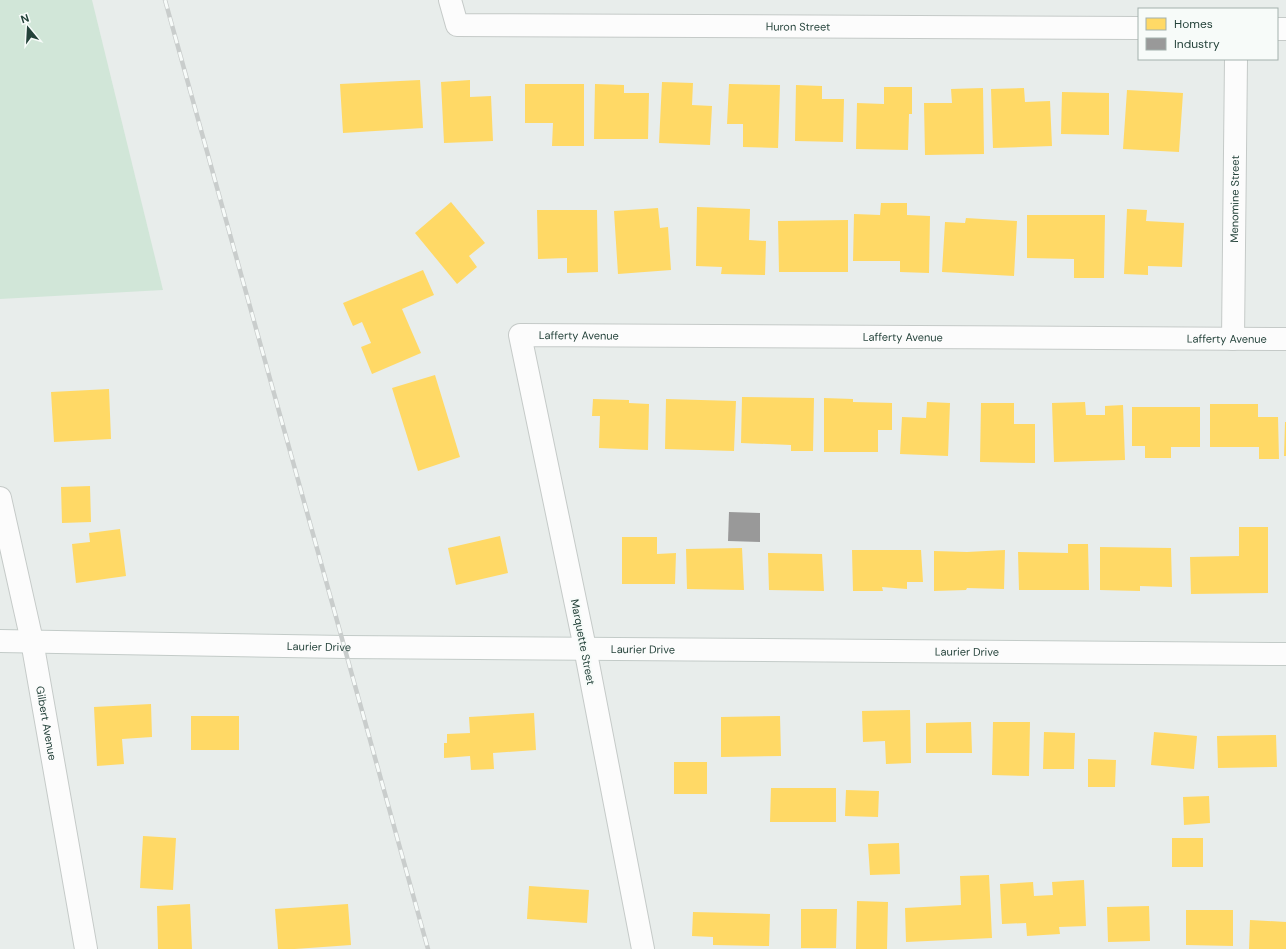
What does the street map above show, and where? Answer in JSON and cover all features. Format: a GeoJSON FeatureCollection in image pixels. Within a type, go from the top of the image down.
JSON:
{"type":"FeatureCollection","features":[{"type":"Feature","properties":{"kind":"street","name":"Huron Street"},"geometry":{"type":"LineString","coordinates":[[450,0],[456,25],[1138,28]]}},
{"type":"Feature","properties":{"kind":"street","name":"Menomine Street"},"geometry":{"type":"LineString","coordinates":[[1233,339],[1236,60]]}},
{"type":"Feature","properties":{"kind":"street","name":"Lafferty Avenue"},"geometry":{"type":"LineString","coordinates":[[520,335],[1286,339]]}},
{"type":"Feature","properties":{"kind":"street","name":"Marquette Street"},"geometry":{"type":"LineString","coordinates":[[520,335],[585,648],[642,949]]}},
{"type":"Feature","properties":{"kind":"street","name":"Gilbert Avenue"},"geometry":{"type":"LineString","coordinates":[[0,498],[32,641],[86,949]]}},
{"type":"Feature","properties":{"kind":"street","name":"Laurier Drive"},"geometry":{"type":"LineString","coordinates":[[0,641],[345,647],[1286,654]]}},
{"type":"Feature","properties":{"kind":"green space"},"geometry":{"type":"Polygon","coordinates":[[[0,0],[92,0],[163,290],[0,299],[0,0]]]}},
{"type":"Feature","properties":{"kind":"building: Homes"},"geometry":{"type":"Polygon","coordinates":[[[420,80],[423,128],[343,133],[340,84],[420,80]]]}},
{"type":"Feature","properties":{"kind":"building: Homes"},"geometry":{"type":"Polygon","coordinates":[[[470,80],[470,97],[491,96],[493,141],[444,143],[441,82],[470,80]]]}},
{"type":"Feature","properties":{"kind":"building: Homes"},"geometry":{"type":"Polygon","coordinates":[[[662,82],[693,83],[692,105],[712,106],[710,145],[659,143],[662,82]]]}},
{"type":"Feature","properties":{"kind":"building: Homes"},"geometry":{"type":"Polygon","coordinates":[[[525,84],[584,84],[584,146],[552,146],[553,123],[525,123],[525,84]]]}},
{"type":"Feature","properties":{"kind":"building: Homes"},"geometry":{"type":"Polygon","coordinates":[[[595,84],[624,85],[624,93],[649,93],[648,139],[594,139],[595,84]]]}},
{"type":"Feature","properties":{"kind":"building: Homes"},"geometry":{"type":"Polygon","coordinates":[[[729,84],[780,85],[778,148],[743,147],[743,124],[727,124],[729,84]]]}},
{"type":"Feature","properties":{"kind":"building: Homes"},"geometry":{"type":"Polygon","coordinates":[[[796,85],[822,86],[822,99],[844,99],[843,142],[795,141],[796,85]]]}},
{"type":"Feature","properties":{"kind":"building: Homes"},"geometry":{"type":"Polygon","coordinates":[[[884,87],[912,87],[912,114],[909,114],[908,150],[856,149],[857,103],[884,104],[884,87]]]}},
{"type":"Feature","properties":{"kind":"building: Homes"},"geometry":{"type":"Polygon","coordinates":[[[983,88],[984,154],[925,155],[924,103],[952,103],[951,89],[983,88]]]}},
{"type":"Feature","properties":{"kind":"building: Homes"},"geometry":{"type":"Polygon","coordinates":[[[1024,88],[1025,102],[1050,101],[1052,146],[993,148],[991,89],[1024,88]]]}},
{"type":"Feature","properties":{"kind":"building: Homes"},"geometry":{"type":"Polygon","coordinates":[[[1127,90],[1183,93],[1179,152],[1123,149],[1127,90]]]}},
{"type":"Feature","properties":{"kind":"building: Homes"},"geometry":{"type":"Polygon","coordinates":[[[1062,92],[1109,93],[1109,135],[1061,134],[1062,92]]]}},
{"type":"Feature","properties":{"kind":"building: Homes"},"geometry":{"type":"Polygon","coordinates":[[[451,202],[485,243],[469,256],[477,267],[457,284],[415,233],[451,202]]]}},
{"type":"Feature","properties":{"kind":"building: Homes"},"geometry":{"type":"Polygon","coordinates":[[[881,203],[907,203],[907,215],[930,216],[929,273],[900,272],[900,261],[853,261],[854,214],[880,215],[881,203]]]}},
{"type":"Feature","properties":{"kind":"building: Homes"},"geometry":{"type":"Polygon","coordinates":[[[697,207],[750,209],[749,240],[766,241],[765,275],[721,274],[722,267],[696,266],[697,207]]]}},
{"type":"Feature","properties":{"kind":"building: Homes"},"geometry":{"type":"Polygon","coordinates":[[[658,208],[660,228],[668,227],[671,270],[618,274],[614,211],[658,208]]]}},
{"type":"Feature","properties":{"kind":"building: Homes"},"geometry":{"type":"Polygon","coordinates":[[[1127,209],[1147,210],[1146,221],[1184,223],[1182,267],[1148,266],[1148,275],[1124,274],[1127,209]]]}},
{"type":"Feature","properties":{"kind":"building: Homes"},"geometry":{"type":"Polygon","coordinates":[[[537,210],[597,210],[598,272],[567,273],[567,258],[538,259],[537,210]]]}},
{"type":"Feature","properties":{"kind":"building: Homes"},"geometry":{"type":"Polygon","coordinates":[[[1027,215],[1105,215],[1104,278],[1074,278],[1074,259],[1027,258],[1027,215]]]}},
{"type":"Feature","properties":{"kind":"building: Homes"},"geometry":{"type":"Polygon","coordinates":[[[966,218],[1017,221],[1014,276],[942,272],[945,222],[965,223],[966,218]]]}},
{"type":"Feature","properties":{"kind":"building: Homes"},"geometry":{"type":"Polygon","coordinates":[[[848,220],[848,272],[779,272],[778,221],[848,220]]]}},
{"type":"Feature","properties":{"kind":"building: Homes"},"geometry":{"type":"Polygon","coordinates":[[[423,270],[434,295],[402,309],[421,353],[372,374],[361,347],[371,343],[362,322],[353,326],[343,303],[423,270]]]}},
{"type":"Feature","properties":{"kind":"building: Homes"},"geometry":{"type":"Polygon","coordinates":[[[435,375],[460,457],[418,471],[392,388],[435,375]]]}},
{"type":"Feature","properties":{"kind":"building: Homes"},"geometry":{"type":"Polygon","coordinates":[[[109,389],[111,439],[54,442],[51,392],[109,389]]]}},
{"type":"Feature","properties":{"kind":"building: Homes"},"geometry":{"type":"Polygon","coordinates":[[[742,397],[814,398],[813,451],[791,451],[791,445],[741,443],[742,397]]]}},
{"type":"Feature","properties":{"kind":"building: Homes"},"geometry":{"type":"Polygon","coordinates":[[[824,398],[853,399],[853,402],[892,403],[892,430],[878,430],[878,452],[824,452],[824,398]]]}},
{"type":"Feature","properties":{"kind":"building: Homes"},"geometry":{"type":"Polygon","coordinates":[[[593,399],[629,400],[629,403],[649,404],[648,450],[599,448],[600,416],[592,416],[593,399]]]}},
{"type":"Feature","properties":{"kind":"building: Homes"},"geometry":{"type":"Polygon","coordinates":[[[666,399],[736,401],[734,451],[665,449],[666,399]]]}},
{"type":"Feature","properties":{"kind":"building: Homes"},"geometry":{"type":"Polygon","coordinates":[[[927,402],[950,403],[948,456],[900,454],[902,417],[926,418],[927,402]]]}},
{"type":"Feature","properties":{"kind":"building: Homes"},"geometry":{"type":"Polygon","coordinates":[[[1085,402],[1086,415],[1105,415],[1105,406],[1123,405],[1125,460],[1054,462],[1052,403],[1085,402]]]}},
{"type":"Feature","properties":{"kind":"building: Homes"},"geometry":{"type":"Polygon","coordinates":[[[981,403],[1014,403],[1014,424],[1035,424],[1035,463],[980,462],[981,403]]]}},
{"type":"Feature","properties":{"kind":"building: Homes"},"geometry":{"type":"Polygon","coordinates":[[[1210,404],[1258,404],[1258,417],[1278,417],[1279,459],[1259,459],[1259,447],[1210,447],[1210,404]]]}},
{"type":"Feature","properties":{"kind":"building: Homes"},"geometry":{"type":"Polygon","coordinates":[[[1132,407],[1200,407],[1200,447],[1171,447],[1171,458],[1145,458],[1145,446],[1132,446],[1132,407]]]}},
{"type":"Feature","properties":{"kind":"building: Homes"},"geometry":{"type":"Polygon","coordinates":[[[1285,422],[1286,456],[1284,456],[1285,422]]]}},
{"type":"Feature","properties":{"kind":"building: Homes"},"geometry":{"type":"Polygon","coordinates":[[[90,486],[91,522],[62,523],[61,487],[90,486]]]}},
{"type":"Feature","properties":{"kind":"building: Homes"},"geometry":{"type":"Polygon","coordinates":[[[1239,527],[1268,527],[1268,593],[1191,594],[1190,557],[1239,556],[1239,527]]]}},
{"type":"Feature","properties":{"kind":"building: Homes"},"geometry":{"type":"Polygon","coordinates":[[[120,529],[126,576],[76,583],[72,544],[90,542],[89,533],[120,529]]]}},
{"type":"Feature","properties":{"kind":"building: Homes"},"geometry":{"type":"Polygon","coordinates":[[[500,536],[508,573],[456,585],[448,548],[500,536]]]}},
{"type":"Feature","properties":{"kind":"building: Homes"},"geometry":{"type":"Polygon","coordinates":[[[622,537],[657,537],[657,554],[676,553],[675,584],[622,584],[622,537]]]}},
{"type":"Feature","properties":{"kind":"building: Homes"},"geometry":{"type":"Polygon","coordinates":[[[1068,544],[1088,544],[1089,590],[1019,590],[1018,552],[1068,553],[1068,544]]]}},
{"type":"Feature","properties":{"kind":"building: Homes"},"geometry":{"type":"Polygon","coordinates":[[[1100,547],[1171,548],[1172,587],[1140,586],[1140,591],[1100,590],[1100,547]]]}},
{"type":"Feature","properties":{"kind":"building: Homes"},"geometry":{"type":"Polygon","coordinates":[[[742,548],[744,590],[687,589],[686,549],[742,548]]]}},
{"type":"Feature","properties":{"kind":"building: Homes"},"geometry":{"type":"Polygon","coordinates":[[[852,550],[921,550],[923,582],[907,582],[907,589],[882,587],[883,591],[853,591],[852,550]]]}},
{"type":"Feature","properties":{"kind":"building: Homes"},"geometry":{"type":"Polygon","coordinates":[[[1005,550],[1004,589],[967,588],[966,590],[934,591],[934,551],[967,552],[1005,550]]]}},
{"type":"Feature","properties":{"kind":"building: Homes"},"geometry":{"type":"Polygon","coordinates":[[[768,553],[822,554],[824,591],[769,590],[768,553]]]}},
{"type":"Feature","properties":{"kind":"building: Homes"},"geometry":{"type":"Polygon","coordinates":[[[151,704],[152,737],[122,739],[124,764],[97,766],[94,707],[151,704]]]}},
{"type":"Feature","properties":{"kind":"building: Homes"},"geometry":{"type":"Polygon","coordinates":[[[910,710],[911,763],[886,764],[885,741],[863,742],[862,711],[910,710]]]}},
{"type":"Feature","properties":{"kind":"building: Homes"},"geometry":{"type":"Polygon","coordinates":[[[534,713],[536,750],[493,753],[494,769],[471,770],[470,756],[444,758],[444,743],[447,743],[447,734],[470,733],[469,717],[534,713]]]}},
{"type":"Feature","properties":{"kind":"building: Homes"},"geometry":{"type":"Polygon","coordinates":[[[191,716],[239,716],[239,750],[191,750],[191,716]]]}},
{"type":"Feature","properties":{"kind":"building: Homes"},"geometry":{"type":"Polygon","coordinates":[[[780,716],[781,756],[721,757],[721,717],[780,716]]]}},
{"type":"Feature","properties":{"kind":"building: Homes"},"geometry":{"type":"Polygon","coordinates":[[[971,722],[972,753],[926,753],[926,723],[971,722]]]}},
{"type":"Feature","properties":{"kind":"building: Homes"},"geometry":{"type":"Polygon","coordinates":[[[993,722],[1030,722],[1029,776],[992,775],[993,722]]]}},
{"type":"Feature","properties":{"kind":"building: Homes"},"geometry":{"type":"Polygon","coordinates":[[[1044,732],[1075,733],[1074,769],[1043,769],[1044,732]]]}},
{"type":"Feature","properties":{"kind":"building: Homes"},"geometry":{"type":"Polygon","coordinates":[[[1154,732],[1197,736],[1194,769],[1151,765],[1154,732]]]}},
{"type":"Feature","properties":{"kind":"building: Homes"},"geometry":{"type":"Polygon","coordinates":[[[1276,735],[1277,767],[1218,768],[1217,736],[1276,735]]]}},
{"type":"Feature","properties":{"kind":"building: Homes"},"geometry":{"type":"Polygon","coordinates":[[[1088,759],[1116,760],[1115,787],[1088,787],[1088,759]]]}},
{"type":"Feature","properties":{"kind":"building: Homes"},"geometry":{"type":"Polygon","coordinates":[[[674,762],[707,762],[707,794],[674,794],[674,762]]]}},
{"type":"Feature","properties":{"kind":"building: Homes"},"geometry":{"type":"Polygon","coordinates":[[[771,788],[836,788],[836,822],[770,822],[771,788]]]}},
{"type":"Feature","properties":{"kind":"building: Homes"},"geometry":{"type":"Polygon","coordinates":[[[846,790],[879,791],[878,817],[845,816],[846,790]]]}},
{"type":"Feature","properties":{"kind":"building: Homes"},"geometry":{"type":"Polygon","coordinates":[[[1209,796],[1210,823],[1184,825],[1183,797],[1209,796]]]}},
{"type":"Feature","properties":{"kind":"building: Homes"},"geometry":{"type":"Polygon","coordinates":[[[143,836],[176,838],[173,890],[140,888],[143,836]]]}},
{"type":"Feature","properties":{"kind":"building: Homes"},"geometry":{"type":"Polygon","coordinates":[[[1172,838],[1203,838],[1203,867],[1172,867],[1172,838]]]}},
{"type":"Feature","properties":{"kind":"building: Homes"},"geometry":{"type":"Polygon","coordinates":[[[899,843],[900,874],[870,875],[868,844],[899,843]]]}},
{"type":"Feature","properties":{"kind":"building: Homes"},"geometry":{"type":"Polygon","coordinates":[[[989,875],[992,938],[906,942],[905,908],[961,905],[960,876],[989,875]]]}},
{"type":"Feature","properties":{"kind":"building: Homes"},"geometry":{"type":"Polygon","coordinates":[[[1084,880],[1086,926],[1059,927],[1060,934],[1027,936],[1026,923],[1002,924],[1000,884],[1033,882],[1034,896],[1053,895],[1052,882],[1084,880]]]}},
{"type":"Feature","properties":{"kind":"building: Homes"},"geometry":{"type":"Polygon","coordinates":[[[529,886],[589,890],[587,923],[527,919],[529,886]]]}},
{"type":"Feature","properties":{"kind":"building: Homes"},"geometry":{"type":"Polygon","coordinates":[[[857,901],[888,902],[887,949],[856,949],[857,901]]]}},
{"type":"Feature","properties":{"kind":"building: Homes"},"geometry":{"type":"Polygon","coordinates":[[[190,904],[192,949],[158,949],[157,906],[190,904]]]}},
{"type":"Feature","properties":{"kind":"building: Homes"},"geometry":{"type":"Polygon","coordinates":[[[348,904],[351,945],[278,949],[275,909],[348,904]]]}},
{"type":"Feature","properties":{"kind":"building: Homes"},"geometry":{"type":"Polygon","coordinates":[[[1149,906],[1150,941],[1108,942],[1107,907],[1149,906]]]}},
{"type":"Feature","properties":{"kind":"building: Homes"},"geometry":{"type":"Polygon","coordinates":[[[801,909],[837,909],[836,948],[801,948],[801,909]]]}},
{"type":"Feature","properties":{"kind":"building: Homes"},"geometry":{"type":"Polygon","coordinates":[[[1186,910],[1233,910],[1233,946],[1186,945],[1186,910]]]}},
{"type":"Feature","properties":{"kind":"building: Homes"},"geometry":{"type":"Polygon","coordinates":[[[693,912],[770,914],[769,946],[713,945],[713,937],[692,936],[693,912]]]}},
{"type":"Feature","properties":{"kind":"building: Homes"},"geometry":{"type":"Polygon","coordinates":[[[1250,920],[1286,922],[1286,949],[1249,949],[1250,920]]]}},
{"type":"Feature","properties":{"kind":"building: Industry"},"geometry":{"type":"Polygon","coordinates":[[[729,512],[760,513],[760,542],[728,541],[729,512]]]}},
{"type":"Feature","properties":{"kind":"railway"},"geometry":{"type":"LineString","coordinates":[[165,0],[428,949]]}}]}
